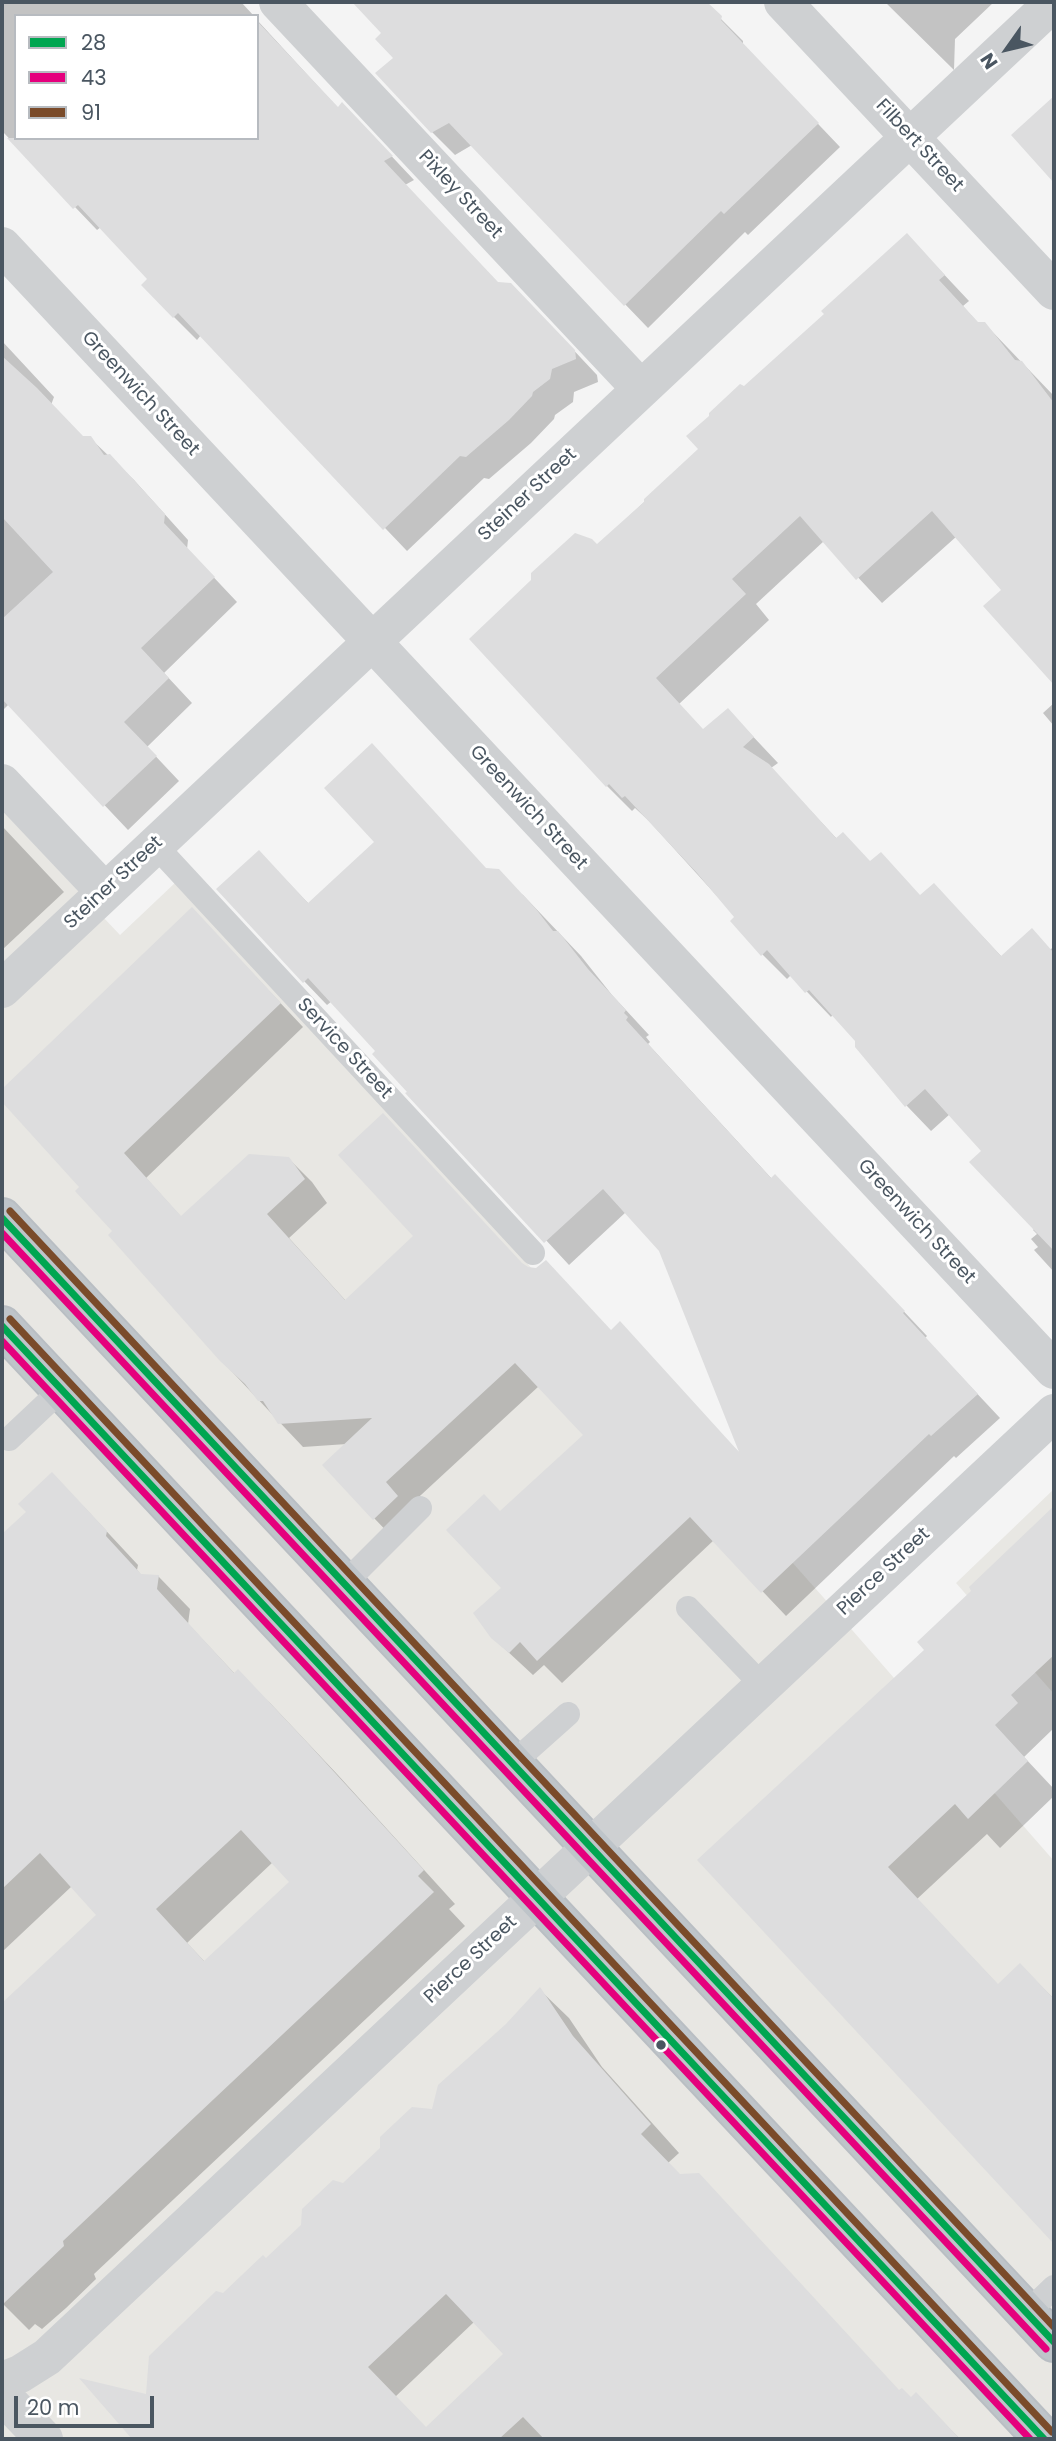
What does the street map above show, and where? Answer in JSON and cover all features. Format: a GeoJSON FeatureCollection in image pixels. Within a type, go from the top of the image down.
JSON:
{"type":"FeatureCollection","features":[{"type":"Feature","properties":{"kind":"highway"},"geometry":{"type":"LineString","coordinates":[[2,1218],[591,1847],[1041,2300],[1054,2342]]}},
{"type":"Feature","properties":{"kind":"highway"},"geometry":{"type":"LineString","coordinates":[[2,1326],[1044,2439]]}},
{"type":"Feature","properties":{"kind":"street","name":"Pixley Street"},"geometry":{"type":"LineString","coordinates":[[278,2],[641,389]]}},
{"type":"Feature","properties":{"kind":"street","name":"Filbert Street"},"geometry":{"type":"LineString","coordinates":[[783,2],[1054,291]]}},
{"type":"Feature","properties":{"kind":"street","name":"Steiner Street"},"geometry":{"type":"LineString","coordinates":[[2,989],[1054,2]]}},
{"type":"Feature","properties":{"kind":"street","name":"Greenwich Street"},"geometry":{"type":"LineString","coordinates":[[2,246],[1054,1370]]}},
{"type":"Feature","properties":{"kind":"street"},"geometry":{"type":"LineString","coordinates":[[2,783],[105,892]]}},
{"type":"Feature","properties":{"kind":"street","name":"Pierce Street"},"geometry":{"type":"LineString","coordinates":[[2,2381],[20,2374],[47,2357],[1054,1413]]}},
{"type":"Feature","properties":{"kind":"street"},"geometry":{"type":"LineString","coordinates":[[2,2395],[44,2439]]}},
{"type":"Feature","properties":{"kind":"lane","name":"Service Street"},"geometry":{"type":"LineString","coordinates":[[155,845],[533,1254]]}},
{"type":"Feature","properties":{"kind":"lane"},"geometry":{"type":"LineString","coordinates":[[9,1439],[61,1390]]}},
{"type":"Feature","properties":{"kind":"lane"},"geometry":{"type":"LineString","coordinates":[[344,1584],[420,1508]]}},
{"type":"Feature","properties":{"kind":"lane"},"geometry":{"type":"LineString","coordinates":[[688,1608],[763,1686]]}},
{"type":"Feature","properties":{"kind":"lane"},"geometry":{"type":"LineString","coordinates":[[513,1763],[568,1714]]}},
{"type":"Feature","properties":{"kind":"shaded area"},"geometry":{"type":"Polygon","coordinates":[[[2,810],[120,935],[176,882],[526,1262],[1054,1861],[1054,2439],[2,2439],[2,810]]]}},
{"type":"Feature","properties":{"kind":"shaded area"},"geometry":{"type":"Polygon","coordinates":[[[1054,1489],[1054,1694],[956,1583],[1054,1489]]]}},
{"type":"Feature","properties":{"kind":"building"},"geometry":{"type":"Polygon","coordinates":[[[352,2],[707,2],[819,123],[724,214],[721,211],[624,306],[449,123],[431,133],[375,73],[393,58],[375,39],[381,33],[352,2]]]}},
{"type":"Feature","properties":{"kind":"building"},"geometry":{"type":"Polygon","coordinates":[[[259,23],[338,107],[342,102],[393,156],[384,161],[498,282],[511,283],[575,350],[576,359],[552,369],[550,379],[533,392],[509,420],[466,457],[460,456],[383,530],[178,313],[173,318],[141,285],[147,279],[78,205],[73,209],[7,138],[259,140],[259,23]]]}},
{"type":"Feature","properties":{"kind":"building"},"geometry":{"type":"Polygon","coordinates":[[[1054,96],[1054,183],[1011,135],[1054,96]]]}},
{"type":"Feature","properties":{"kind":"building"},"geometry":{"type":"Polygon","coordinates":[[[907,233],[945,275],[939,280],[978,322],[985,322],[1015,360],[1022,361],[1054,403],[1054,685],[983,606],[1001,590],[932,511],[856,580],[800,516],[732,579],[746,594],[656,678],[703,729],[728,708],[754,737],[743,747],[769,764],[836,838],[843,832],[870,861],[881,852],[920,895],[934,883],[1001,956],[1032,928],[1054,953],[1054,1251],[969,1162],[981,1151],[925,1089],[905,1107],[855,1047],[855,1041],[809,990],[805,993],[767,950],[761,956],[730,921],[734,917],[697,873],[625,796],[622,798],[609,784],[606,787],[469,639],[531,580],[531,573],[575,533],[592,539],[597,544],[644,502],[644,499],[698,449],[686,436],[740,384],[744,386],[824,314],[821,311],[907,233]]]}},
{"type":"Feature","properties":{"kind":"building"},"geometry":{"type":"Polygon","coordinates":[[[2,356],[83,436],[91,436],[104,455],[110,454],[165,514],[164,523],[215,577],[141,648],[169,678],[124,722],[157,756],[103,807],[2,699],[2,619],[53,572],[2,517],[2,356]]]}},
{"type":"Feature","properties":{"kind":"building"},"geometry":{"type":"Polygon","coordinates":[[[372,743],[486,868],[499,869],[553,931],[558,931],[626,1010],[626,1020],[771,1178],[775,1174],[905,1311],[903,1313],[978,1394],[931,1436],[929,1434],[761,1593],[690,1517],[537,1661],[520,1642],[509,1653],[491,1638],[473,1613],[501,1588],[446,1530],[484,1494],[500,1511],[583,1435],[515,1363],[386,1482],[398,1496],[373,1520],[322,1465],[372,1418],[278,1424],[263,1401],[258,1401],[245,1384],[220,1361],[108,1235],[112,1231],[75,1191],[79,1187],[2,1102],[2,1089],[192,907],[281,1003],[124,1153],[181,1216],[249,1154],[289,1157],[305,1179],[267,1214],[345,1300],[413,1236],[338,1155],[383,1113],[522,1263],[536,1268],[546,1260],[611,1330],[620,1321],[739,1452],[659,1251],[603,1189],[544,1243],[405,1093],[407,1092],[372,1054],[375,1051],[308,978],[303,983],[216,889],[259,850],[308,903],[374,842],[324,788],[372,743]]]}},
{"type":"Feature","properties":{"kind":"building"},"geometry":{"type":"Polygon","coordinates":[[[52,1472],[107,1531],[106,1536],[141,1574],[159,1575],[157,1589],[234,1673],[238,1669],[424,1870],[418,1876],[434,1892],[63,2241],[64,2246],[2,2305],[2,2003],[96,1915],[40,1853],[2,1889],[2,1534],[26,1512],[18,1504],[52,1472]],[[241,1830],[156,1909],[204,1961],[289,1882],[241,1830]]]}},
{"type":"Feature","properties":{"kind":"building"},"geometry":{"type":"Polygon","coordinates":[[[1054,1506],[1054,1655],[1011,1695],[1018,1703],[995,1725],[1028,1761],[968,1819],[955,1804],[888,1867],[998,1984],[1020,1963],[1054,1999],[1054,2244],[697,1860],[924,1650],[917,1642],[971,1591],[969,1587],[1054,1506]]]}},
{"type":"Feature","properties":{"kind":"building"},"geometry":{"type":"Polygon","coordinates":[[[540,1987],[573,2036],[651,2124],[641,2134],[680,2174],[699,2173],[899,2390],[902,2388],[911,2397],[916,2392],[960,2439],[544,2439],[523,2417],[499,2439],[132,2439],[79,2378],[146,2394],[149,2356],[216,2291],[223,2293],[263,2255],[266,2258],[301,2225],[302,2209],[333,2180],[343,2183],[380,2148],[380,2137],[412,2107],[432,2109],[438,2085],[506,2024],[540,1987]],[[446,2294],[368,2367],[426,2427],[503,2354],[446,2294]]]}},
{"type":"Feature","properties":{"kind":"transit line","name":"91"},"geometry":{"type":"LineString","coordinates":[[10,1211],[1054,2327]]}},
{"type":"Feature","properties":{"kind":"transit line","name":"28"},"geometry":{"type":"LineString","coordinates":[[2,1218],[1054,2342]]}},
{"type":"Feature","properties":{"kind":"transit line","name":"43"},"geometry":{"type":"LineString","coordinates":[[2,1233],[1046,2349]]}},
{"type":"Feature","properties":{"kind":"transit line","name":"91"},"geometry":{"type":"LineString","coordinates":[[10,1319],[1052,2432]]}},
{"type":"Feature","properties":{"kind":"transit line","name":"28"},"geometry":{"type":"LineString","coordinates":[[2,1326],[1044,2439]]}},
{"type":"Feature","properties":{"kind":"transit line","name":"43"},"geometry":{"type":"LineString","coordinates":[[2,1341],[1030,2439]]}}]}
